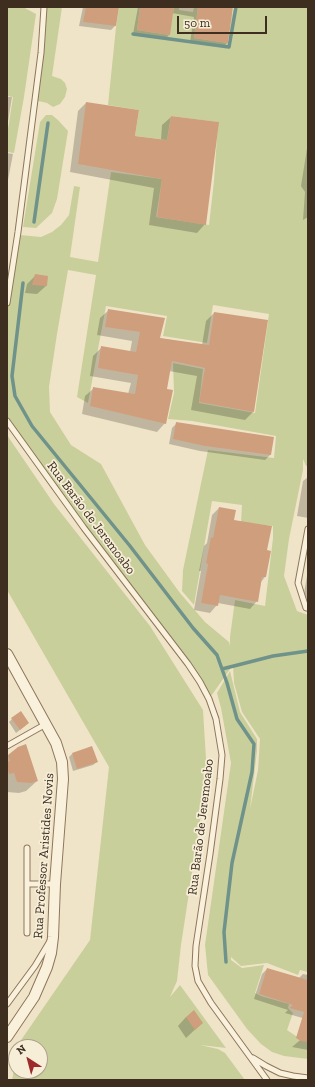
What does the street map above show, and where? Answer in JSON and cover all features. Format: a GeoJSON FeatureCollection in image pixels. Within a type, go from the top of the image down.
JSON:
{"type":"FeatureCollection","features":[{"type":"Feature","properties":{"kind":"street","name":"Rua Professor Aristides Novis"},"geometry":{"type":"LineString","coordinates":[[7,654],[56,743],[62,762],[63,779],[51,953],[42,981],[34,997],[7,1037]]}},
{"type":"Feature","properties":{"kind":"lane"},"geometry":{"type":"LineString","coordinates":[[7,303],[18,232],[41,54],[44,7]]}},
{"type":"Feature","properties":{"kind":"lane","name":"Rua Barão de Jeremoabo"},"geometry":{"type":"LineString","coordinates":[[7,420],[80,522],[179,651],[200,682],[209,699],[216,719],[222,755],[210,854],[196,946],[195,966],[198,981],[211,1003],[250,1056],[280,1073],[307,1079]]}},
{"type":"Feature","properties":{"kind":"lane"},"geometry":{"type":"LineString","coordinates":[[308,529],[298,583],[306,608],[308,608]]}},
{"type":"Feature","properties":{"kind":"lane"},"geometry":{"type":"LineString","coordinates":[[7,746],[46,724]]}},
{"type":"Feature","properties":{"kind":"lane"},"geometry":{"type":"LineString","coordinates":[[27,848],[27,933]]}},
{"type":"Feature","properties":{"kind":"lane"},"geometry":{"type":"LineString","coordinates":[[27,884],[55,884]]}},
{"type":"Feature","properties":{"kind":"lane"},"geometry":{"type":"LineString","coordinates":[[7,1004],[35,966],[53,937]]}},
{"type":"Feature","properties":{"kind":"lane"},"geometry":{"type":"LineString","coordinates":[[250,1056],[267,1080]]}},
{"type":"Feature","properties":{"kind":"green space"},"geometry":{"type":"Polygon","coordinates":[[[7,7],[23,7],[36,14],[14,153],[7,152],[7,135],[13,97],[7,96],[7,7]]]}},
{"type":"Feature","properties":{"kind":"green space"},"geometry":{"type":"Polygon","coordinates":[[[44,7],[62,7],[52,76],[61,79],[65,83],[67,89],[65,97],[60,104],[53,107],[47,103],[34,100],[44,7]]]}},
{"type":"Feature","properties":{"kind":"green space"},"geometry":{"type":"Polygon","coordinates":[[[119,7],[140,7],[137,30],[169,35],[174,7],[179,7],[179,10],[193,12],[194,7],[198,7],[194,38],[228,43],[234,7],[308,7],[308,466],[306,466],[303,459],[303,470],[289,539],[284,576],[297,611],[308,615],[308,972],[300,970],[298,975],[267,963],[241,966],[231,957],[231,960],[242,968],[264,965],[255,993],[289,1004],[288,1008],[293,1013],[287,1030],[296,1036],[308,1038],[308,1059],[284,1056],[272,1052],[261,1044],[247,1029],[208,975],[205,945],[231,763],[217,693],[230,671],[240,712],[257,739],[250,809],[258,770],[260,739],[242,712],[234,683],[233,665],[209,699],[200,682],[7,421],[7,307],[20,235],[41,237],[52,232],[61,225],[69,215],[74,186],[80,187],[70,257],[98,262],[111,172],[162,179],[156,217],[209,225],[218,122],[171,116],[167,140],[135,136],[139,110],[108,105],[119,7]],[[68,270],[49,387],[50,412],[71,445],[101,464],[145,545],[180,593],[205,622],[229,642],[230,646],[235,600],[265,606],[273,526],[241,522],[242,505],[212,501],[194,605],[182,591],[183,570],[208,450],[274,458],[276,436],[192,421],[168,419],[174,393],[173,363],[203,369],[199,403],[255,413],[269,314],[213,305],[207,343],[163,336],[167,316],[106,306],[88,403],[77,397],[96,275],[68,270]]]}},
{"type":"Feature","properties":{"kind":"green space"},"geometry":{"type":"Polygon","coordinates":[[[46,115],[52,115],[68,131],[57,199],[52,213],[36,228],[23,227],[40,122],[46,115]]]}},
{"type":"Feature","properties":{"kind":"green space"},"geometry":{"type":"Polygon","coordinates":[[[7,435],[54,504],[150,626],[203,710],[207,775],[181,945],[177,981],[170,997],[180,985],[226,1048],[200,1045],[218,1049],[225,1053],[245,1080],[12,1080],[48,1079],[48,1039],[22,1039],[90,940],[109,767],[7,590],[7,435]]]}},
{"type":"Feature","properties":{"kind":"building"},"geometry":{"type":"Polygon","coordinates":[[[86,7],[119,7],[116,26],[83,22],[86,7]]]}},
{"type":"Feature","properties":{"kind":"building"},"geometry":{"type":"Polygon","coordinates":[[[140,7],[174,7],[170,35],[137,30],[140,7]]]}},
{"type":"Feature","properties":{"kind":"building"},"geometry":{"type":"Polygon","coordinates":[[[198,7],[233,7],[228,43],[194,38],[198,7]]]}},
{"type":"Feature","properties":{"kind":"building"},"geometry":{"type":"Polygon","coordinates":[[[86,102],[139,110],[135,136],[167,140],[171,116],[219,122],[206,225],[157,217],[162,179],[78,164],[86,102]]]}},
{"type":"Feature","properties":{"kind":"building"},"geometry":{"type":"Polygon","coordinates":[[[35,274],[48,276],[47,286],[32,285],[35,274]]]}},
{"type":"Feature","properties":{"kind":"building"},"geometry":{"type":"Polygon","coordinates":[[[108,309],[165,318],[160,338],[209,345],[214,312],[268,320],[254,412],[199,402],[205,368],[172,361],[167,389],[173,390],[166,424],[90,406],[93,387],[135,394],[138,375],[98,368],[101,346],[136,352],[140,332],[105,327],[108,309]]]}},
{"type":"Feature","properties":{"kind":"building"},"geometry":{"type":"Polygon","coordinates":[[[176,422],[274,437],[271,455],[205,446],[173,439],[176,422]]]}},
{"type":"Feature","properties":{"kind":"building"},"geometry":{"type":"Polygon","coordinates":[[[219,507],[236,510],[234,520],[272,526],[267,550],[271,551],[266,577],[262,577],[258,602],[220,595],[218,606],[201,603],[208,564],[206,563],[219,507]]]}},
{"type":"Feature","properties":{"kind":"building"},"geometry":{"type":"Polygon","coordinates":[[[21,711],[29,723],[20,730],[11,718],[21,711]]]}},
{"type":"Feature","properties":{"kind":"building"},"geometry":{"type":"Polygon","coordinates":[[[26,744],[38,781],[31,783],[17,782],[14,773],[9,774],[7,767],[7,762],[10,761],[8,755],[18,747],[26,744]]]}},
{"type":"Feature","properties":{"kind":"building"},"geometry":{"type":"Polygon","coordinates":[[[92,746],[98,762],[77,769],[72,753],[92,746]]]}},
{"type":"Feature","properties":{"kind":"building"},"geometry":{"type":"Polygon","coordinates":[[[267,968],[308,980],[308,1042],[301,1041],[296,1038],[304,1012],[289,1008],[293,1005],[259,994],[267,968]]]}},
{"type":"Feature","properties":{"kind":"building"},"geometry":{"type":"Polygon","coordinates":[[[194,1010],[203,1023],[195,1030],[186,1017],[194,1010]]]}},
{"type":"Feature","properties":{"kind":"waterway"},"geometry":{"type":"LineString","coordinates":[[133,34],[229,47],[236,7]]}},
{"type":"Feature","properties":{"kind":"waterway"},"geometry":{"type":"LineString","coordinates":[[34,222],[48,123]]}},
{"type":"Feature","properties":{"kind":"waterway"},"geometry":{"type":"LineString","coordinates":[[23,283],[12,376],[15,396],[32,426],[130,546],[193,628],[217,655],[237,719],[254,744],[252,772],[232,863],[224,932],[226,962]]}},
{"type":"Feature","properties":{"kind":"waterway"},"geometry":{"type":"LineString","coordinates":[[222,669],[273,656],[308,651]]}}]}
